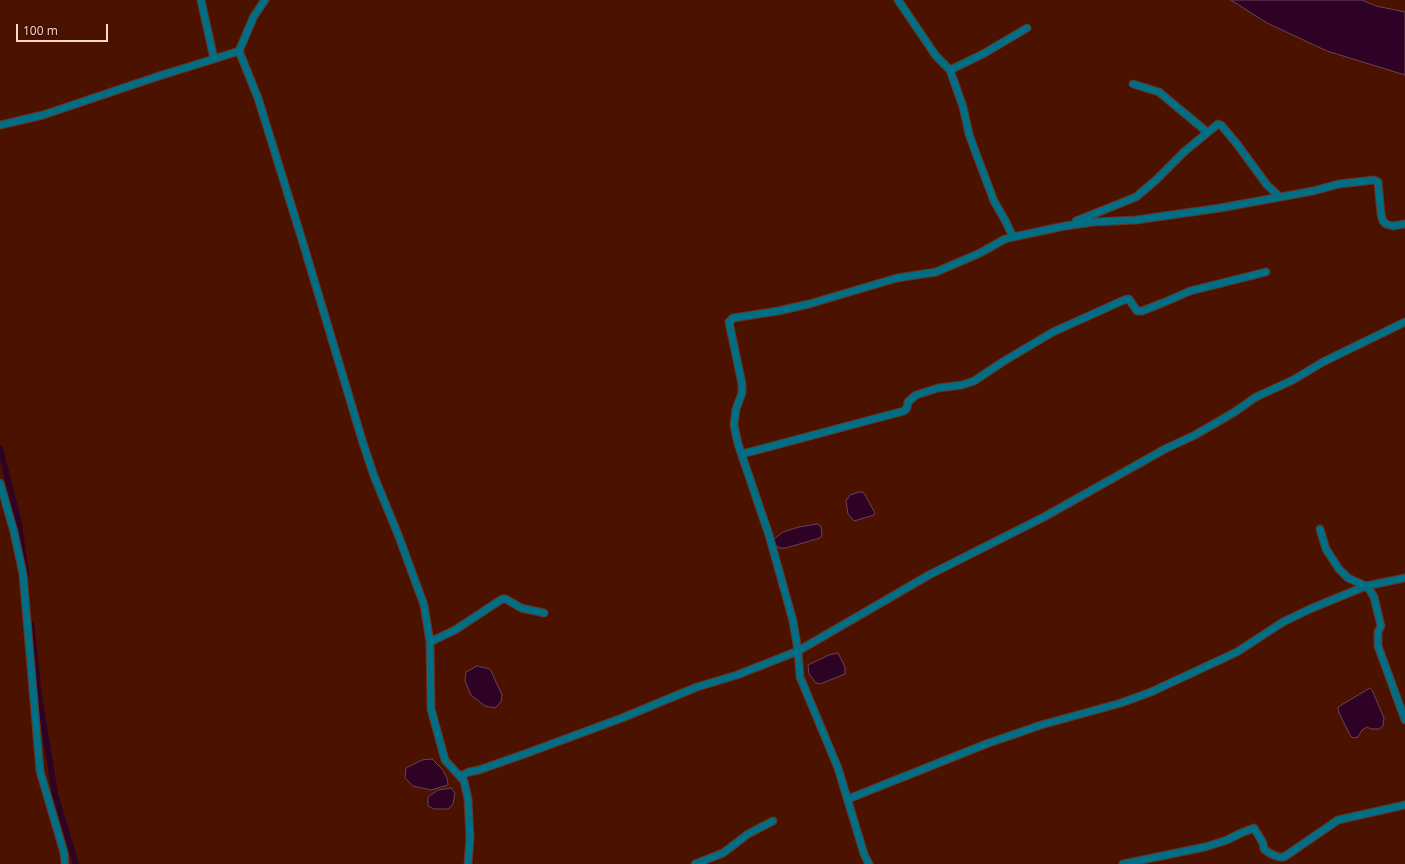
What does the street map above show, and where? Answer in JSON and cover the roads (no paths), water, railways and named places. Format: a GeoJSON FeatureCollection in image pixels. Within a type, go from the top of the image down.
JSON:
{"type":"FeatureCollection","features":[{"type":"Feature","properties":{"kind":"street"},"geometry":{"type":"LineString","coordinates":[[200,0],[214,59]]}},
{"type":"Feature","properties":{"kind":"street"},"geometry":{"type":"LineString","coordinates":[[264,0],[254,16],[239,51],[260,105],[374,476],[399,537],[424,605],[430,642],[430,708],[444,760],[464,781],[468,799],[470,838],[468,864]]}},
{"type":"Feature","properties":{"kind":"street"},"geometry":{"type":"LineString","coordinates":[[898,0],[936,56],[950,70],[963,107],[969,134],[994,202],[1013,237]]}},
{"type":"Feature","properties":{"kind":"street"},"geometry":{"type":"LineString","coordinates":[[950,70],[983,54],[1026,28]]}},
{"type":"Feature","properties":{"kind":"street"},"geometry":{"type":"LineString","coordinates":[[0,125],[42,115],[239,51]]}},
{"type":"Feature","properties":{"kind":"street"},"geometry":{"type":"LineString","coordinates":[[1132,84],[1159,92],[1207,132]]}},
{"type":"Feature","properties":{"kind":"street"},"geometry":{"type":"LineString","coordinates":[[1065,226],[1136,197],[1156,180],[1185,151],[1218,124],[1221,125],[1246,156],[1267,185],[1280,197]]}},
{"type":"Feature","properties":{"kind":"street"},"geometry":{"type":"LineString","coordinates":[[869,864],[864,854],[848,799],[826,738],[800,677],[798,651],[793,621],[784,593],[769,534],[738,444],[734,425],[736,409],[742,393],[742,384],[729,328],[729,322],[733,318],[778,311],[809,304],[897,278],[936,272],[980,253],[1005,239],[1013,237],[1065,226],[1094,222],[1136,220],[1280,197],[1313,191],[1338,184],[1374,180],[1378,182],[1383,221],[1386,224],[1393,226],[1405,224]]}},
{"type":"Feature","properties":{"kind":"street"},"geometry":{"type":"LineString","coordinates":[[742,454],[904,411],[907,408],[908,402],[916,395],[938,388],[962,386],[974,381],[1053,332],[1124,300],[1129,299],[1137,311],[1142,311],[1190,291],[1266,272]]}},
{"type":"Feature","properties":{"kind":"street"},"geometry":{"type":"LineString","coordinates":[[460,776],[622,718],[697,688],[737,675],[798,651],[928,575],[1044,517],[1165,449],[1195,435],[1233,413],[1256,397],[1293,380],[1323,362],[1405,322]]}},
{"type":"Feature","properties":{"kind":"street"},"geometry":{"type":"LineString","coordinates":[[0,483],[3,507],[14,532],[23,574],[40,771],[66,864]]}},
{"type":"Feature","properties":{"kind":"street"},"geometry":{"type":"LineString","coordinates":[[1320,529],[1326,548],[1339,569],[1348,578],[1366,586],[1374,597],[1381,626],[1378,632],[1378,646],[1405,720]]}},
{"type":"Feature","properties":{"kind":"street"},"geometry":{"type":"LineString","coordinates":[[848,799],[993,741],[1152,692],[1236,652],[1283,622],[1366,586],[1405,578]]}},
{"type":"Feature","properties":{"kind":"street"},"geometry":{"type":"LineString","coordinates":[[430,642],[455,630],[502,599],[506,599],[521,608],[544,613]]}},
{"type":"Feature","properties":{"kind":"street"},"geometry":{"type":"LineString","coordinates":[[1123,864],[1205,847],[1227,840],[1254,828],[1263,843],[1264,849],[1270,854],[1284,857],[1338,820],[1405,805]]}},
{"type":"Feature","properties":{"kind":"street"},"geometry":{"type":"LineString","coordinates":[[695,864],[723,853],[748,834],[772,820]]}},
{"type":"Feature","properties":{"kind":"waterway"},"geometry":{"type":"LineString","coordinates":[[0,448],[19,524],[26,574]]}},
{"type":"Feature","properties":{"kind":"waterway"},"geometry":{"type":"LineString","coordinates":[[31,624],[39,695],[55,794],[76,864]]}}]}
